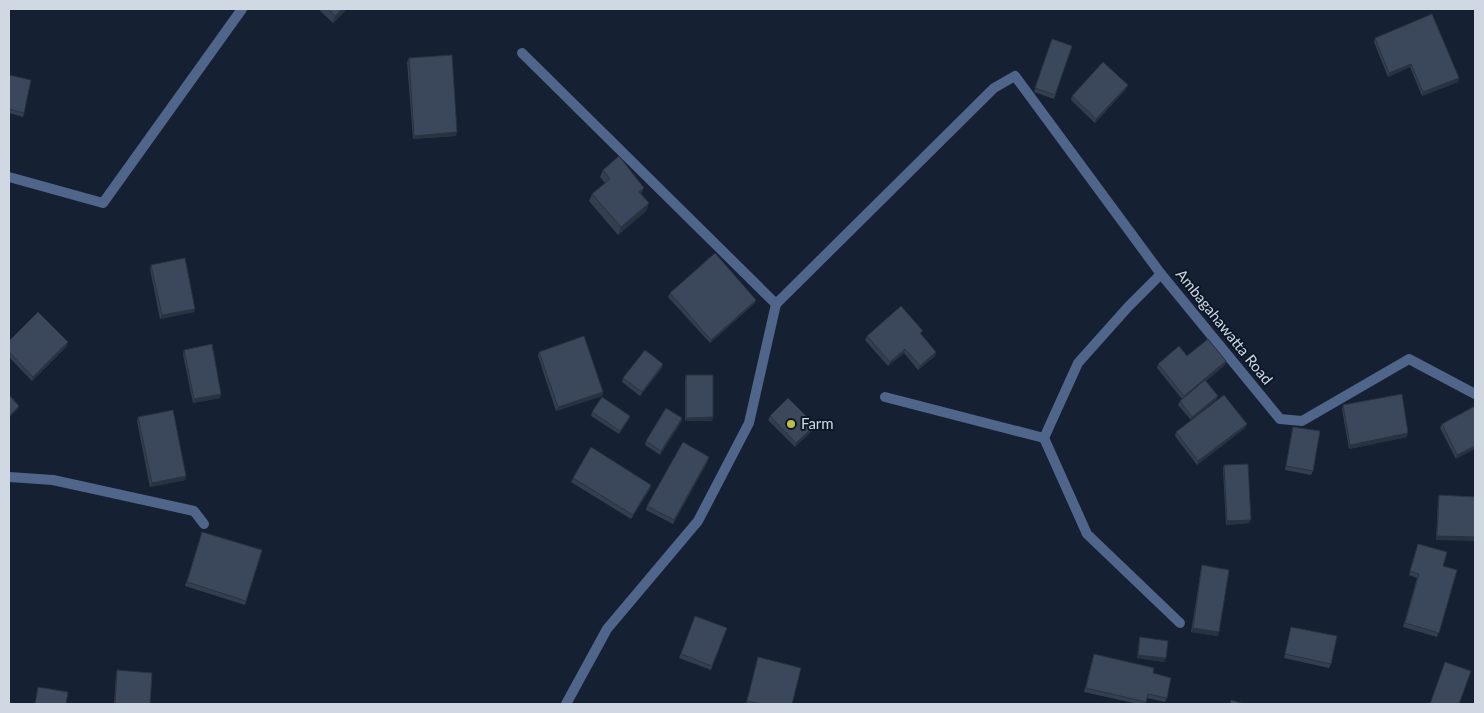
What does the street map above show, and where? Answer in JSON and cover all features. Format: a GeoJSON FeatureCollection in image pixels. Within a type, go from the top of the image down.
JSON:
{"type":"FeatureCollection","features":[{"type":"Feature","properties":{"kind":"street"},"geometry":{"type":"LineString","coordinates":[[9,177],[103,203],[242,9]]}},
{"type":"Feature","properties":{"kind":"street"},"geometry":{"type":"LineString","coordinates":[[522,53],[776,304],[749,423],[698,521],[607,629],[566,704]]}},
{"type":"Feature","properties":{"kind":"street","name":"Ambagahawatta Road"},"geometry":{"type":"LineString","coordinates":[[776,304],[994,88],[1015,76],[1161,274],[1280,419],[1302,421],[1409,359],[1475,394]]}},
{"type":"Feature","properties":{"kind":"street"},"geometry":{"type":"LineString","coordinates":[[1161,274],[1128,307],[1078,363],[1044,438],[1087,534],[1180,623]]}},
{"type":"Feature","properties":{"kind":"street"},"geometry":{"type":"LineString","coordinates":[[885,397],[1044,438]]}},
{"type":"Feature","properties":{"kind":"street"},"geometry":{"type":"LineString","coordinates":[[9,477],[53,480],[194,511],[204,524]]}},
{"type":"Feature","properties":{"kind":"building"},"geometry":{"type":"Polygon","coordinates":[[[328,9],[342,9],[335,16],[328,9]]]}},
{"type":"Feature","properties":{"kind":"building"},"geometry":{"type":"Polygon","coordinates":[[[1432,14],[1459,78],[1423,92],[1411,64],[1389,73],[1375,38],[1432,14]]]}},
{"type":"Feature","properties":{"kind":"building"},"geometry":{"type":"Polygon","coordinates":[[[1052,39],[1072,46],[1055,95],[1035,88],[1052,39]]]}},
{"type":"Feature","properties":{"kind":"building"},"geometry":{"type":"Polygon","coordinates":[[[452,55],[457,132],[414,136],[409,58],[452,55]]]}},
{"type":"Feature","properties":{"kind":"building"},"geometry":{"type":"Polygon","coordinates":[[[1103,62],[1128,85],[1096,119],[1072,96],[1103,62]]]}},
{"type":"Feature","properties":{"kind":"building"},"geometry":{"type":"Polygon","coordinates":[[[9,75],[31,80],[24,113],[9,109],[9,75]]]}},
{"type":"Feature","properties":{"kind":"building"},"geometry":{"type":"Polygon","coordinates":[[[619,156],[644,188],[639,192],[649,203],[621,227],[592,194],[610,179],[603,170],[619,156]]]}},
{"type":"Feature","properties":{"kind":"building"},"geometry":{"type":"Polygon","coordinates":[[[715,253],[756,300],[711,340],[670,293],[715,253]]]}},
{"type":"Feature","properties":{"kind":"building"},"geometry":{"type":"Polygon","coordinates":[[[185,258],[195,309],[162,315],[151,265],[185,258]]]}},
{"type":"Feature","properties":{"kind":"building"},"geometry":{"type":"Polygon","coordinates":[[[901,306],[923,331],[920,333],[936,352],[920,366],[905,349],[890,362],[867,336],[901,306]]]}},
{"type":"Feature","properties":{"kind":"building"},"geometry":{"type":"Polygon","coordinates":[[[38,312],[68,342],[33,377],[9,352],[9,341],[38,312]]]}},
{"type":"Feature","properties":{"kind":"building"},"geometry":{"type":"Polygon","coordinates":[[[584,336],[603,392],[558,407],[539,352],[584,336]]]}},
{"type":"Feature","properties":{"kind":"building"},"geometry":{"type":"Polygon","coordinates":[[[1208,339],[1226,361],[1184,396],[1158,364],[1179,346],[1187,356],[1208,339]]]}},
{"type":"Feature","properties":{"kind":"building"},"geometry":{"type":"Polygon","coordinates":[[[212,344],[221,394],[194,399],[184,350],[212,344]]]}},
{"type":"Feature","properties":{"kind":"building"},"geometry":{"type":"Polygon","coordinates":[[[645,350],[663,364],[642,392],[623,378],[645,350]]]}},
{"type":"Feature","properties":{"kind":"building"},"geometry":{"type":"Polygon","coordinates":[[[686,375],[713,375],[713,417],[686,418],[686,375]]]}},
{"type":"Feature","properties":{"kind":"building"},"geometry":{"type":"Polygon","coordinates":[[[1205,380],[1218,396],[1192,417],[1180,401],[1205,380]]]}},
{"type":"Feature","properties":{"kind":"building"},"geometry":{"type":"Polygon","coordinates":[[[1402,394],[1408,433],[1350,445],[1343,405],[1402,394]]]}},
{"type":"Feature","properties":{"kind":"building"},"geometry":{"type":"Polygon","coordinates":[[[9,395],[19,406],[9,416],[9,395]]]}},
{"type":"Feature","properties":{"kind":"building"},"geometry":{"type":"Polygon","coordinates":[[[1224,395],[1247,424],[1198,461],[1176,432],[1224,395]]]}},
{"type":"Feature","properties":{"kind":"building"},"geometry":{"type":"Polygon","coordinates":[[[602,397],[630,416],[620,431],[592,412],[602,397]]]}},
{"type":"Feature","properties":{"kind":"building","name":"Farm"},"geometry":{"type":"Polygon","coordinates":[[[788,398],[815,425],[796,443],[770,416],[788,398]]]}},
{"type":"Feature","properties":{"kind":"building"},"geometry":{"type":"Polygon","coordinates":[[[1475,406],[1475,446],[1457,455],[1442,424],[1475,406]]]}},
{"type":"Feature","properties":{"kind":"building"},"geometry":{"type":"Polygon","coordinates":[[[666,408],[682,418],[661,451],[646,441],[666,408]]]}},
{"type":"Feature","properties":{"kind":"building"},"geometry":{"type":"Polygon","coordinates":[[[173,410],[186,476],[152,483],[138,417],[173,410]]]}},
{"type":"Feature","properties":{"kind":"building"},"geometry":{"type":"Polygon","coordinates":[[[1293,427],[1320,431],[1313,471],[1286,466],[1293,427]]]}},
{"type":"Feature","properties":{"kind":"building"},"geometry":{"type":"Polygon","coordinates":[[[683,442],[709,457],[674,520],[647,506],[683,442]]]}},
{"type":"Feature","properties":{"kind":"building"},"geometry":{"type":"Polygon","coordinates":[[[591,447],[651,485],[633,515],[573,478],[591,447]]]}},
{"type":"Feature","properties":{"kind":"building"},"geometry":{"type":"Polygon","coordinates":[[[1248,464],[1251,520],[1227,521],[1224,465],[1248,464]]]}},
{"type":"Feature","properties":{"kind":"building"},"geometry":{"type":"Polygon","coordinates":[[[1439,495],[1475,497],[1475,537],[1437,536],[1439,495]]]}},
{"type":"Feature","properties":{"kind":"building"},"geometry":{"type":"Polygon","coordinates":[[[202,532],[262,550],[246,601],[187,582],[202,532]]]}},
{"type":"Feature","properties":{"kind":"building"},"geometry":{"type":"Polygon","coordinates":[[[1418,544],[1447,552],[1443,566],[1457,570],[1439,633],[1405,623],[1419,574],[1410,571],[1418,544]]]}},
{"type":"Feature","properties":{"kind":"building"},"geometry":{"type":"Polygon","coordinates":[[[1202,565],[1229,570],[1219,632],[1193,628],[1202,565]]]}},
{"type":"Feature","properties":{"kind":"building"},"geometry":{"type":"Polygon","coordinates":[[[695,616],[727,628],[712,666],[681,654],[695,616]]]}},
{"type":"Feature","properties":{"kind":"building"},"geometry":{"type":"Polygon","coordinates":[[[1291,627],[1337,636],[1331,664],[1285,654],[1291,627]]]}},
{"type":"Feature","properties":{"kind":"building"},"geometry":{"type":"Polygon","coordinates":[[[1140,637],[1168,641],[1166,658],[1138,655],[1140,637]]]}},
{"type":"Feature","properties":{"kind":"building"},"geometry":{"type":"Polygon","coordinates":[[[1094,654],[1154,668],[1153,673],[1171,678],[1167,698],[1148,694],[1146,702],[1086,688],[1094,654]]]}},
{"type":"Feature","properties":{"kind":"building"},"geometry":{"type":"Polygon","coordinates":[[[758,657],[801,668],[792,704],[762,704],[747,701],[758,657]]]}},
{"type":"Feature","properties":{"kind":"building"},"geometry":{"type":"Polygon","coordinates":[[[1445,662],[1471,671],[1459,704],[1430,704],[1445,662]]]}},
{"type":"Feature","properties":{"kind":"building"},"geometry":{"type":"Polygon","coordinates":[[[117,670],[152,673],[150,704],[115,704],[117,670]]]}},
{"type":"Feature","properties":{"kind":"building"},"geometry":{"type":"Polygon","coordinates":[[[38,687],[68,692],[66,704],[35,704],[38,687]]]}},
{"type":"Feature","properties":{"kind":"building"},"geometry":{"type":"Polygon","coordinates":[[[1231,700],[1244,704],[1230,704],[1231,700]]]}},
{"type":"Feature","properties":{"kind":"place","name":"Farm"},"geometry":{"type":"Point","coordinates":[791,424]}}]}
